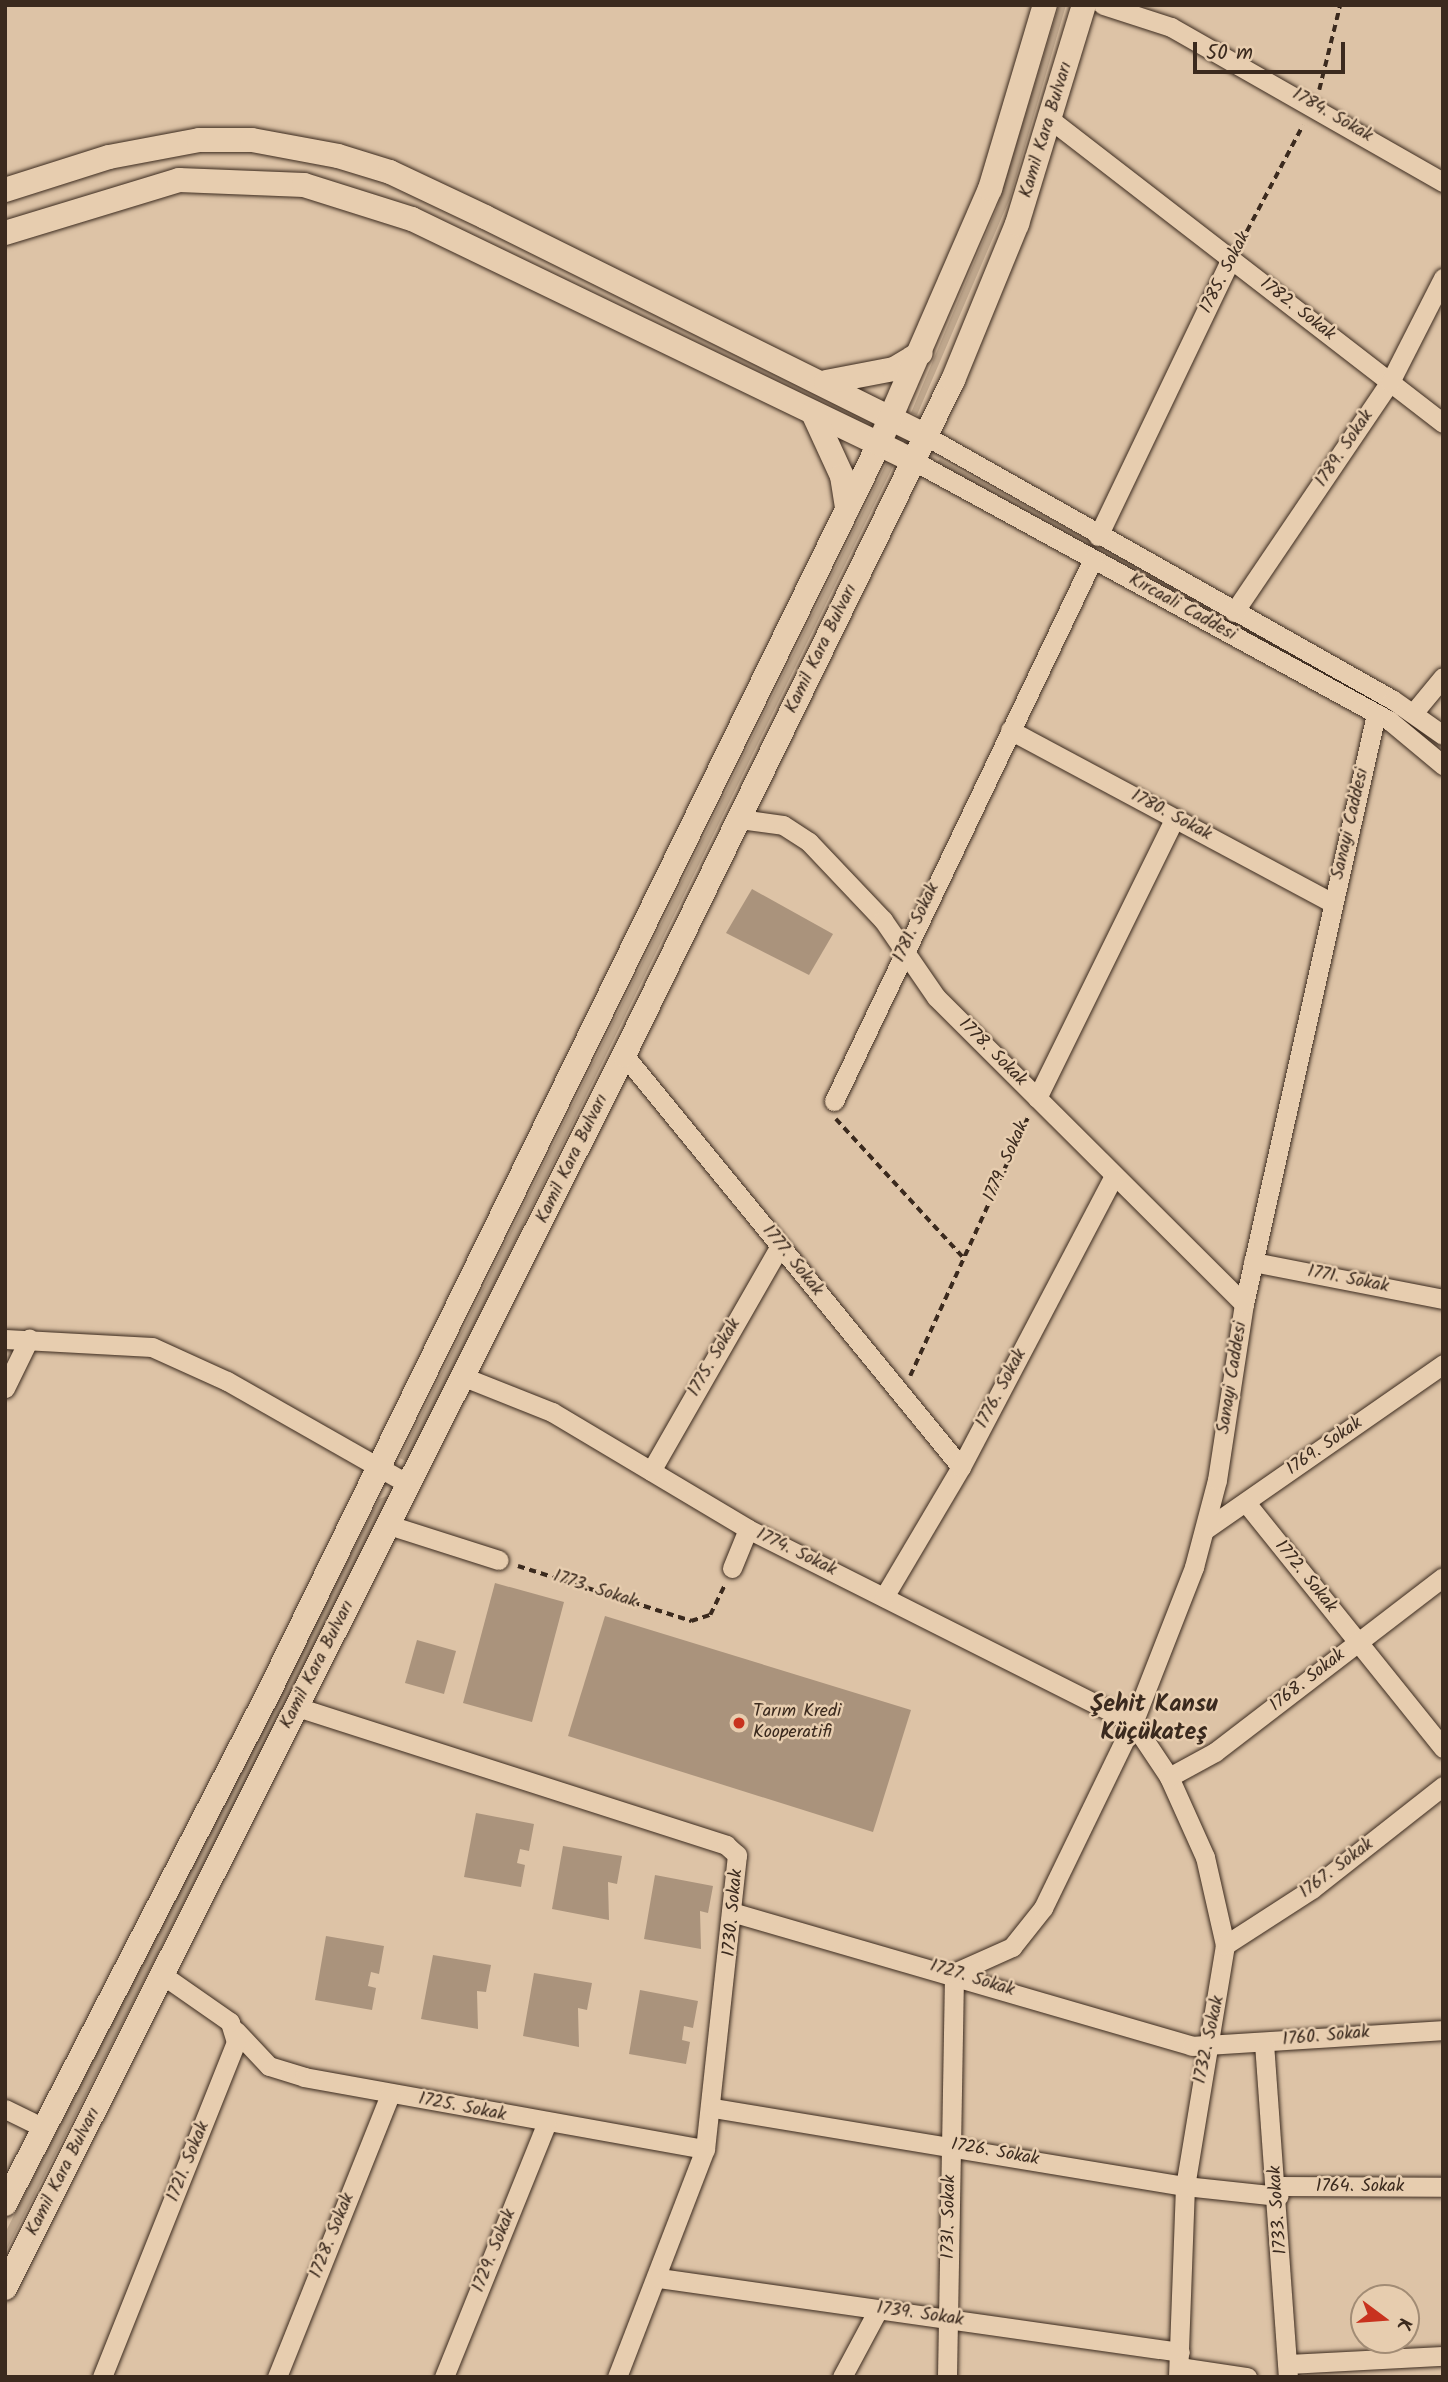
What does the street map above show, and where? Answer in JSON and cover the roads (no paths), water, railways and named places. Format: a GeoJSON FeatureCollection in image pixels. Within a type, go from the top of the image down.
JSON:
{"type":"FeatureCollection","features":[{"type":"Feature","properties":{"kind":"main road","name":"Kamil Kara Bulvarı"},"geometry":{"type":"LineString","coordinates":[[5,2204],[379,1466],[880,444],[990,189],[1045,5]]}},
{"type":"Feature","properties":{"kind":"main road","name":"Kamil Kara Bulvarı"},"geometry":{"type":"LineString","coordinates":[[5,2288],[464,1377],[926,436],[993,284],[1051,120],[1084,5]]}},
{"type":"Feature","properties":{"kind":"main road"},"geometry":{"type":"LineString","coordinates":[[5,190],[109,157],[199,140],[252,140],[338,156],[390,172],[826,382],[926,436]]}},
{"type":"Feature","properties":{"kind":"main road"},"geometry":{"type":"LineString","coordinates":[[5,233],[179,180],[304,185],[412,219],[914,461]]}},
{"type":"Feature","properties":{"kind":"main road"},"geometry":{"type":"LineString","coordinates":[[826,382],[887,371],[921,354]]}},
{"type":"Feature","properties":{"kind":"main road"},"geometry":{"type":"LineString","coordinates":[[813,413],[842,476],[847,509]]}},
{"type":"Feature","properties":{"kind":"street","name":"1784. Sokak"},"geometry":{"type":"LineString","coordinates":[[1103,5],[1171,27],[1315,104],[1443,182]]}},
{"type":"Feature","properties":{"kind":"street","name":"1782. Sokak"},"geometry":{"type":"LineString","coordinates":[[1051,120],[1443,423]]}},
{"type":"Feature","properties":{"kind":"street","name":"1785. Sokak"},"geometry":{"type":"LineString","coordinates":[[1098,536],[1231,259]]}},
{"type":"Feature","properties":{"kind":"street","name":"1789. Sokak"},"geometry":{"type":"LineString","coordinates":[[1234,612],[1390,382],[1443,278]]}},
{"type":"Feature","properties":{"kind":"street","name":"Kırcaali Caddesi"},"geometry":{"type":"LineString","coordinates":[[926,436],[1098,536],[1414,712],[1443,735]]}},
{"type":"Feature","properties":{"kind":"street","name":"Kırcaali Caddesi"},"geometry":{"type":"LineString","coordinates":[[914,461],[1376,715],[1443,765]]}},
{"type":"Feature","properties":{"kind":"street","name":"1781. Sokak"},"geometry":{"type":"LineString","coordinates":[[834,1101],[1093,559]]}},
{"type":"Feature","properties":{"kind":"street"},"geometry":{"type":"LineString","coordinates":[[1414,712],[1443,677]]}},
{"type":"Feature","properties":{"kind":"street","name":"Sanayi Caddesi"},"geometry":{"type":"LineString","coordinates":[[954,1973],[1000,1955],[1031,1926],[1133,1723],[1206,1529],[1244,1304],[1376,715]]}},
{"type":"Feature","properties":{"kind":"street","name":"1780. Sokak"},"geometry":{"type":"LineString","coordinates":[[1010,730],[1333,903]]}},
{"type":"Feature","properties":{"kind":"street"},"geometry":{"type":"LineString","coordinates":[[1037,1098],[1175,818]]}},
{"type":"Feature","properties":{"kind":"street","name":"1778. Sokak"},"geometry":{"type":"LineString","coordinates":[[740,819],[800,833],[874,910],[936,997],[1113,1177],[1244,1304]]}},
{"type":"Feature","properties":{"kind":"street","name":"1777. Sokak"},"geometry":{"type":"LineString","coordinates":[[624,1055],[961,1467]]}},
{"type":"Feature","properties":{"kind":"street","name":"1776. Sokak"},"geometry":{"type":"LineString","coordinates":[[884,1597],[961,1467],[1113,1177]]}},
{"type":"Feature","properties":{"kind":"street","name":"1775. Sokak"},"geometry":{"type":"LineString","coordinates":[[651,1471],[780,1246]]}},
{"type":"Feature","properties":{"kind":"street","name":"1771. Sokak"},"geometry":{"type":"LineString","coordinates":[[1253,1262],[1443,1298]]}},
{"type":"Feature","properties":{"kind":"street"},"geometry":{"type":"LineString","coordinates":[[5,1339],[152,1347],[379,1466],[410,1485]]}},
{"type":"Feature","properties":{"kind":"street"},"geometry":{"type":"LineString","coordinates":[[5,1388],[29,1339]]}},
{"type":"Feature","properties":{"kind":"street","name":"1769. Sokak"},"geometry":{"type":"LineString","coordinates":[[1206,1529],[1247,1504],[1443,1364]]}},
{"type":"Feature","properties":{"kind":"street","name":"1774. Sokak"},"geometry":{"type":"LineString","coordinates":[[464,1377],[552,1412],[748,1530],[1133,1723]]}},
{"type":"Feature","properties":{"kind":"street","name":"1772. Sokak"},"geometry":{"type":"LineString","coordinates":[[1247,1504],[1443,1748]]}},
{"type":"Feature","properties":{"kind":"street"},"geometry":{"type":"LineString","coordinates":[[389,1525],[499,1560]]}},
{"type":"Feature","properties":{"kind":"street"},"geometry":{"type":"LineString","coordinates":[[732,1568],[748,1530]]}},
{"type":"Feature","properties":{"kind":"street","name":"1768. Sokak"},"geometry":{"type":"LineString","coordinates":[[1170,1777],[1210,1757],[1443,1577]]}},
{"type":"Feature","properties":{"kind":"street","name":"1730. Sokak"},"geometry":{"type":"LineString","coordinates":[[297,1707],[726,1845],[739,1862],[713,2108],[705,2149],[659,2278],[617,2377]]}},
{"type":"Feature","properties":{"kind":"street","name":"1732. Sokak"},"geometry":{"type":"LineString","coordinates":[[1133,1723],[1170,1777],[1217,1892],[1225,1944],[1185,2186],[1179,2365]]}},
{"type":"Feature","properties":{"kind":"street","name":"1767. Sokak"},"geometry":{"type":"LineString","coordinates":[[1225,1944],[1312,1889],[1443,1786]]}},
{"type":"Feature","properties":{"kind":"street","name":"1727. Sokak"},"geometry":{"type":"LineString","coordinates":[[735,1913],[954,1973],[1209,2048]]}},
{"type":"Feature","properties":{"kind":"street","name":"1731. Sokak"},"geometry":{"type":"LineString","coordinates":[[947,2377],[954,1973]]}},
{"type":"Feature","properties":{"kind":"street"},"geometry":{"type":"LineString","coordinates":[[164,1976],[218,2011],[236,2031]]}},
{"type":"Feature","properties":{"kind":"street","name":"1760. Sokak"},"geometry":{"type":"LineString","coordinates":[[1209,2048],[1443,2030]]}},
{"type":"Feature","properties":{"kind":"street","name":"1725. Sokak"},"geometry":{"type":"LineString","coordinates":[[236,2031],[269,2066],[390,2095],[546,2124],[705,2149]]}},
{"type":"Feature","properties":{"kind":"street","name":"1721. Sokak"},"geometry":{"type":"LineString","coordinates":[[102,2377],[231,2058],[236,2031]]}},
{"type":"Feature","properties":{"kind":"street","name":"1733. Sokak"},"geometry":{"type":"LineString","coordinates":[[1264,2043],[1278,2191],[1288,2370]]}},
{"type":"Feature","properties":{"kind":"street","name":"1728. Sokak"},"geometry":{"type":"LineString","coordinates":[[277,2377],[390,2095]]}},
{"type":"Feature","properties":{"kind":"street","name":"1726. Sokak"},"geometry":{"type":"LineString","coordinates":[[713,2108],[951,2145],[1185,2186],[1278,2191]]}},
{"type":"Feature","properties":{"kind":"street"},"geometry":{"type":"LineString","coordinates":[[5,2109],[44,2128]]}},
{"type":"Feature","properties":{"kind":"street","name":"1729. Sokak"},"geometry":{"type":"LineString","coordinates":[[444,2377],[546,2124]]}},
{"type":"Feature","properties":{"kind":"street","name":"1764. Sokak"},"geometry":{"type":"LineString","coordinates":[[1278,2191],[1443,2187]]}},
{"type":"Feature","properties":{"kind":"street","name":"1739. Sokak"},"geometry":{"type":"LineString","coordinates":[[659,2278],[948,2319],[1247,2377]]}},
{"type":"Feature","properties":{"kind":"street"},"geometry":{"type":"LineString","coordinates":[[842,2377],[878,2310]]}},
{"type":"Feature","properties":{"kind":"street"},"geometry":{"type":"LineString","coordinates":[[1288,2370],[1443,2357]]}},
{"type":"Feature","properties":{"kind":"place","name":"Tarım Kredi Kooperatifi"},"geometry":{"type":"Point","coordinates":[739,1723]}},
{"type":"Feature","properties":{"kind":"district","name":"Şehit Kansu Küçükateş"},"geometry":{"type":"Point","coordinates":[1154,1719]}}]}
